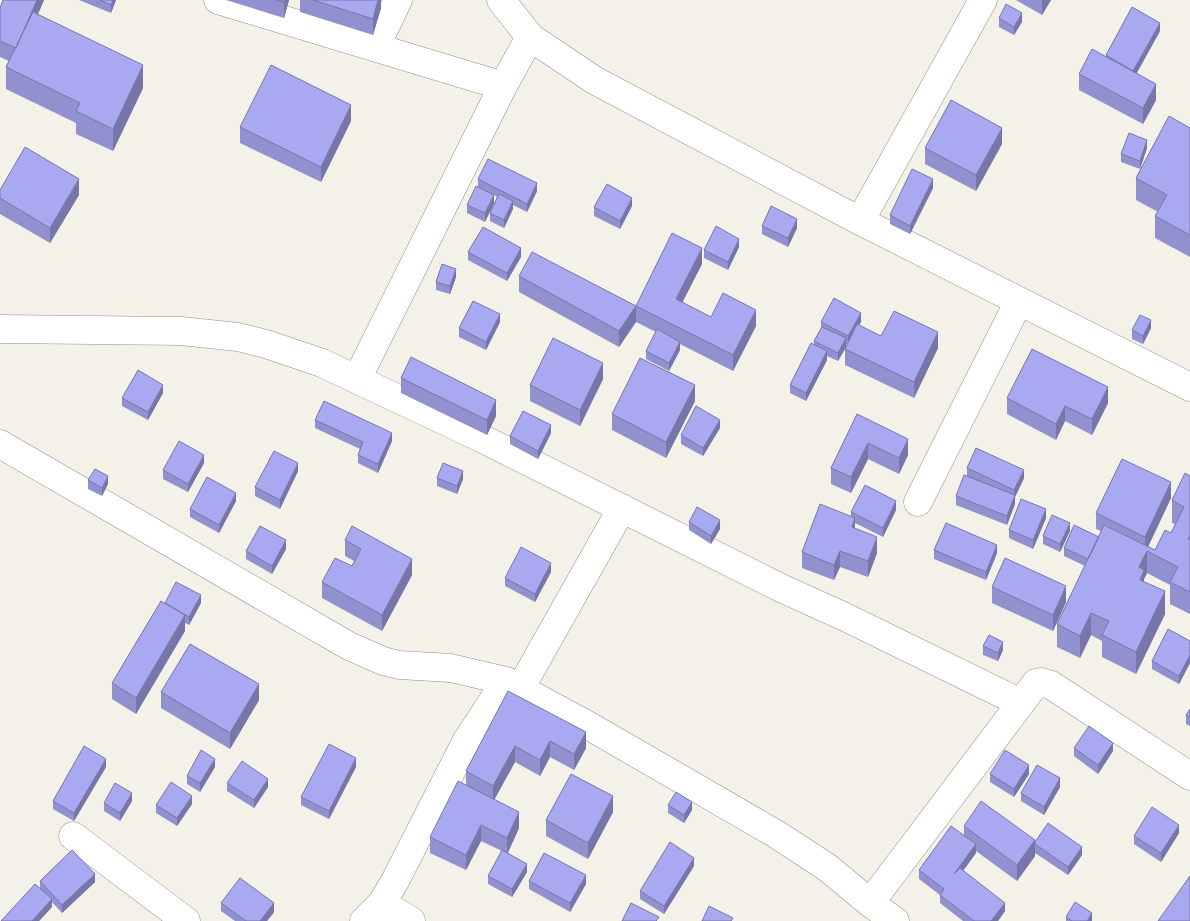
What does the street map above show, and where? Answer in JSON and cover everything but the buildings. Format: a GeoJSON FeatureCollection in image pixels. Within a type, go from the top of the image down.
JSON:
{"type":"FeatureCollection","features":[{"type":"Feature","properties":{"kind":"street"},"geometry":{"type":"LineString","coordinates":[[218,0],[376,46],[503,86]]}},
{"type":"Feature","properties":{"kind":"street"},"geometry":{"type":"LineString","coordinates":[[376,46],[398,0]]}},
{"type":"Feature","properties":{"kind":"street"},"geometry":{"type":"LineString","coordinates":[[501,0],[530,37],[594,80],[860,221],[1190,387]]}},
{"type":"Feature","properties":{"kind":"street"},"geometry":{"type":"LineString","coordinates":[[860,221],[984,0]]}},
{"type":"Feature","properties":{"kind":"street"},"geometry":{"type":"LineString","coordinates":[[357,379],[503,86],[530,37]]}},
{"type":"Feature","properties":{"kind":"street"},"geometry":{"type":"LineString","coordinates":[[918,502],[1019,302]]}},
{"type":"Feature","properties":{"kind":"street"},"geometry":{"type":"LineString","coordinates":[[0,329],[181,331],[228,336],[266,344],[322,363],[548,470],[781,588],[862,625],[1021,703]]}},
{"type":"Feature","properties":{"kind":"street"},"geometry":{"type":"LineString","coordinates":[[0,444],[349,646],[368,655],[399,665],[451,668],[513,685],[591,727],[776,834],[828,868],[870,904],[895,921]]}},
{"type":"Feature","properties":{"kind":"street"},"geometry":{"type":"LineString","coordinates":[[411,921],[373,912],[395,882],[466,742],[513,685],[622,508]]}},
{"type":"Feature","properties":{"kind":"street"},"geometry":{"type":"LineString","coordinates":[[870,904],[1036,683],[1041,682],[1051,685],[1190,776]]}},
{"type":"Feature","properties":{"kind":"street"},"geometry":{"type":"LineString","coordinates":[[73,836],[186,921]]}}]}
